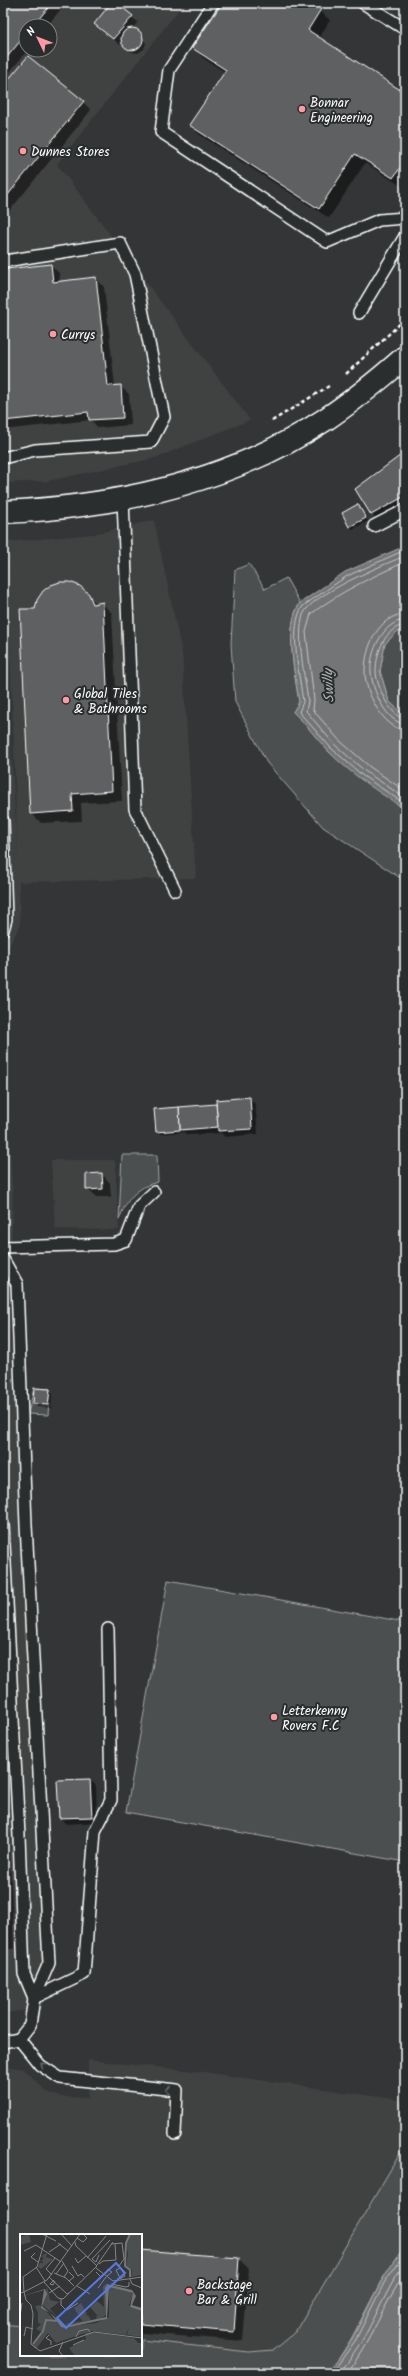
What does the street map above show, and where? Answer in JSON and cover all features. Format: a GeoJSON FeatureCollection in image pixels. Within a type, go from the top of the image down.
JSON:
{"type":"FeatureCollection","features":[{"type":"Feature","properties":{"kind":"main road"},"geometry":{"type":"LineString","coordinates":[[3,512],[52,510],[122,499],[186,484],[260,455],[326,419],[405,357]]}},
{"type":"Feature","properties":{"kind":"lane"},"geometry":{"type":"LineString","coordinates":[[213,3],[168,70],[161,132],[327,242],[379,220],[405,218]]}},
{"type":"Feature","properties":{"kind":"lane"},"geometry":{"type":"LineString","coordinates":[[363,3],[405,29]]}},
{"type":"Feature","properties":{"kind":"lane"},"geometry":{"type":"LineString","coordinates":[[359,313],[405,236]]}},
{"type":"Feature","properties":{"kind":"lane"},"geometry":{"type":"LineString","coordinates":[[3,264],[5,262],[120,243],[135,274],[164,417],[151,442],[34,450],[3,458]]}},
{"type":"Feature","properties":{"kind":"lane"},"geometry":{"type":"LineString","coordinates":[[122,499],[135,809],[175,890]]}},
{"type":"Feature","properties":{"kind":"lane"},"geometry":{"type":"LineString","coordinates":[[374,526],[405,510]]}},
{"type":"Feature","properties":{"kind":"lane"},"geometry":{"type":"LineString","coordinates":[[3,820],[6,919],[3,930]]}},
{"type":"Feature","properties":{"kind":"lane"},"geometry":{"type":"LineString","coordinates":[[3,1247],[114,1244],[126,1240],[139,1206],[154,1192]]}},
{"type":"Feature","properties":{"kind":"lane"},"geometry":{"type":"LineString","coordinates":[[3,1259],[17,1284],[26,1518],[49,1963],[34,1998],[30,2025],[19,2039],[3,2042]]}},
{"type":"Feature","properties":{"kind":"lane"},"geometry":{"type":"LineString","coordinates":[[3,1524],[19,1836],[24,1974],[34,1998]]}},
{"type":"Feature","properties":{"kind":"lane"},"geometry":{"type":"LineString","coordinates":[[34,1998],[84,1974],[95,1831],[111,1800],[108,1629]]}},
{"type":"Feature","properties":{"kind":"lane"},"geometry":{"type":"LineString","coordinates":[[19,2039],[40,2065],[60,2078],[177,2090],[174,2134]]}},
{"type":"Feature","properties":{"kind":"path"},"geometry":{"type":"LineString","coordinates":[[342,376],[405,319]]}},
{"type":"Feature","properties":{"kind":"path"},"geometry":{"type":"LineString","coordinates":[[266,425],[330,386]]}},
{"type":"Feature","properties":{"kind":"shaded area"},"geometry":{"type":"Polygon","coordinates":[[[3,3],[184,3],[57,164],[250,420],[155,458],[48,481],[3,483],[3,3]]]}},
{"type":"Feature","properties":{"kind":"shaded area"},"geometry":{"type":"Polygon","coordinates":[[[154,520],[182,653],[196,878],[19,882],[20,926],[3,957],[3,624],[18,858],[6,542],[94,534],[154,520]]]}},
{"type":"Feature","properties":{"kind":"shaded area"},"geometry":{"type":"Polygon","coordinates":[[[249,564],[265,589],[286,578],[300,603],[295,613],[292,638],[293,665],[299,702],[293,712],[310,727],[328,751],[405,809],[405,881],[323,827],[267,763],[235,702],[231,644],[235,570],[249,564]]]}},
{"type":"Feature","properties":{"kind":"shaded area"},"geometry":{"type":"Polygon","coordinates":[[[405,628],[405,716],[389,702],[380,671],[385,644],[397,632],[405,628]]]}},
{"type":"Feature","properties":{"kind":"shaded area"},"geometry":{"type":"Polygon","coordinates":[[[3,1035],[13,1199],[9,1310],[37,1767],[36,1820],[43,1975],[42,2009],[3,2013],[3,1035]]]}},
{"type":"Feature","properties":{"kind":"shaded area"},"geometry":{"type":"Polygon","coordinates":[[[122,1155],[157,1155],[158,1182],[144,1187],[133,1195],[125,1206],[119,1220],[122,1155]]]}},
{"type":"Feature","properties":{"kind":"shaded area"},"geometry":{"type":"Polygon","coordinates":[[[51,1160],[115,1160],[119,1230],[55,1229],[51,1160]]]}},
{"type":"Feature","properties":{"kind":"shaded area"},"geometry":{"type":"Polygon","coordinates":[[[34,1388],[50,1389],[48,1415],[28,1414],[34,1388]]]}},
{"type":"Feature","properties":{"kind":"shaded area","name":"Letterkenny Rovers F.C"},"geometry":{"type":"Polygon","coordinates":[[[168,1580],[405,1622],[405,1862],[126,1812],[168,1580]]]}},
{"type":"Feature","properties":{"kind":"shaded area"},"geometry":{"type":"Polygon","coordinates":[[[88,2060],[203,2072],[394,2099],[405,2103],[405,2147],[349,2249],[295,2332],[273,2350],[249,2352],[142,2340],[142,2234],[20,2234],[20,2326],[3,2324],[3,2066],[24,2069],[47,2092],[61,2097],[88,2098],[88,2060]]]}},
{"type":"Feature","properties":{"kind":"shaded area"},"geometry":{"type":"Polygon","coordinates":[[[405,2145],[405,2246],[381,2281],[351,2339],[336,2363],[326,2373],[15,2373],[3,2370],[3,2324],[20,2326],[20,2356],[142,2356],[142,2340],[249,2352],[273,2350],[295,2332],[405,2145]]]}},
{"type":"Feature","properties":{"kind":"water","name":"Swilly"},"geometry":{"type":"Polygon","coordinates":[[[405,546],[405,628],[397,632],[385,644],[380,671],[389,701],[405,716],[405,809],[355,775],[328,751],[293,712],[299,702],[293,665],[292,637],[295,613],[300,603],[345,572],[405,546]]]}},
{"type":"Feature","properties":{"kind":"water"},"geometry":{"type":"Polygon","coordinates":[[[405,2246],[405,2372],[326,2373],[350,2342],[384,2277],[405,2246]]]}},
{"type":"Feature","properties":{"kind":"building"},"geometry":{"type":"Polygon","coordinates":[[[3,3],[52,3],[40,18],[18,18],[18,44],[3,62],[3,3]]]}},
{"type":"Feature","properties":{"kind":"building"},"geometry":{"type":"Polygon","coordinates":[[[111,3],[117,3],[133,16],[113,39],[94,24],[111,3]]]}},
{"type":"Feature","properties":{"kind":"building","name":"Bonnar Engineering"},"geometry":{"type":"Polygon","coordinates":[[[222,3],[312,3],[321,9],[308,30],[405,93],[405,161],[393,178],[355,154],[319,209],[189,125],[226,70],[192,48],[222,3]]]}},
{"type":"Feature","properties":{"kind":"building"},"geometry":{"type":"Polygon","coordinates":[[[132,28],[140,31],[143,39],[140,47],[132,50],[124,47],[121,39],[124,31],[132,28]]]}},
{"type":"Feature","properties":{"kind":"building","name":"Dunnes Stores"},"geometry":{"type":"Polygon","coordinates":[[[26,58],[30,58],[84,101],[3,201],[3,86],[26,58]]]}},
{"type":"Feature","properties":{"kind":"building","name":"Currys"},"geometry":{"type":"Polygon","coordinates":[[[51,264],[53,282],[96,277],[108,386],[121,385],[123,418],[89,420],[88,412],[3,421],[3,272],[6,269],[51,264]]]}},
{"type":"Feature","properties":{"kind":"building"},"geometry":{"type":"Polygon","coordinates":[[[405,452],[405,496],[371,515],[355,489],[405,452]]]}},
{"type":"Feature","properties":{"kind":"building"},"geometry":{"type":"Polygon","coordinates":[[[358,504],[366,518],[349,527],[342,513],[358,504]]]}},
{"type":"Feature","properties":{"kind":"building","name":"Global Tiles & Bathrooms"},"geometry":{"type":"Polygon","coordinates":[[[60,582],[70,582],[80,586],[89,594],[93,604],[103,602],[112,791],[72,794],[73,811],[30,814],[20,609],[35,609],[37,600],[43,591],[51,585],[60,582]]]}},
{"type":"Feature","properties":{"kind":"building"},"geometry":{"type":"Polygon","coordinates":[[[250,1097],[252,1129],[218,1131],[216,1100],[250,1097]]]}},
{"type":"Feature","properties":{"kind":"building"},"geometry":{"type":"Polygon","coordinates":[[[216,1104],[218,1127],[180,1130],[179,1107],[216,1104]]]}},
{"type":"Feature","properties":{"kind":"building"},"geometry":{"type":"Polygon","coordinates":[[[179,1107],[180,1130],[156,1132],[154,1109],[179,1107]]]}},
{"type":"Feature","properties":{"kind":"building"},"geometry":{"type":"Polygon","coordinates":[[[102,1173],[103,1189],[86,1190],[86,1174],[102,1173]]]}},
{"type":"Feature","properties":{"kind":"building"},"geometry":{"type":"Polygon","coordinates":[[[34,1388],[50,1389],[48,1405],[33,1404],[34,1388]]]}},
{"type":"Feature","properties":{"kind":"building"},"geometry":{"type":"Polygon","coordinates":[[[90,1779],[92,1817],[59,1818],[57,1780],[90,1779]]]}},
{"type":"Feature","properties":{"kind":"building"},"geometry":{"type":"Polygon","coordinates":[[[3,1859],[6,1941],[3,1941],[3,1859]]]}},
{"type":"Feature","properties":{"kind":"building","name":"Backstage Bar & Grill"},"geometry":{"type":"Polygon","coordinates":[[[142,2250],[239,2258],[234,2332],[142,2324],[142,2250]]]}},
{"type":"Feature","properties":{"kind":"place","name":"Bonnar Engineering"},"geometry":{"type":"Point","coordinates":[302,109]}},
{"type":"Feature","properties":{"kind":"place","name":"Dunnes Stores"},"geometry":{"type":"Point","coordinates":[23,151]}},
{"type":"Feature","properties":{"kind":"place","name":"Currys"},"geometry":{"type":"Point","coordinates":[53,334]}},
{"type":"Feature","properties":{"kind":"place","name":"Global Tiles & Bathrooms"},"geometry":{"type":"Point","coordinates":[66,700]}},
{"type":"Feature","properties":{"kind":"place","name":"Letterkenny Rovers F.C"},"geometry":{"type":"Point","coordinates":[274,1717]}},
{"type":"Feature","properties":{"kind":"place","name":"Backstage Bar & Grill"},"geometry":{"type":"Point","coordinates":[189,2291]}}]}
